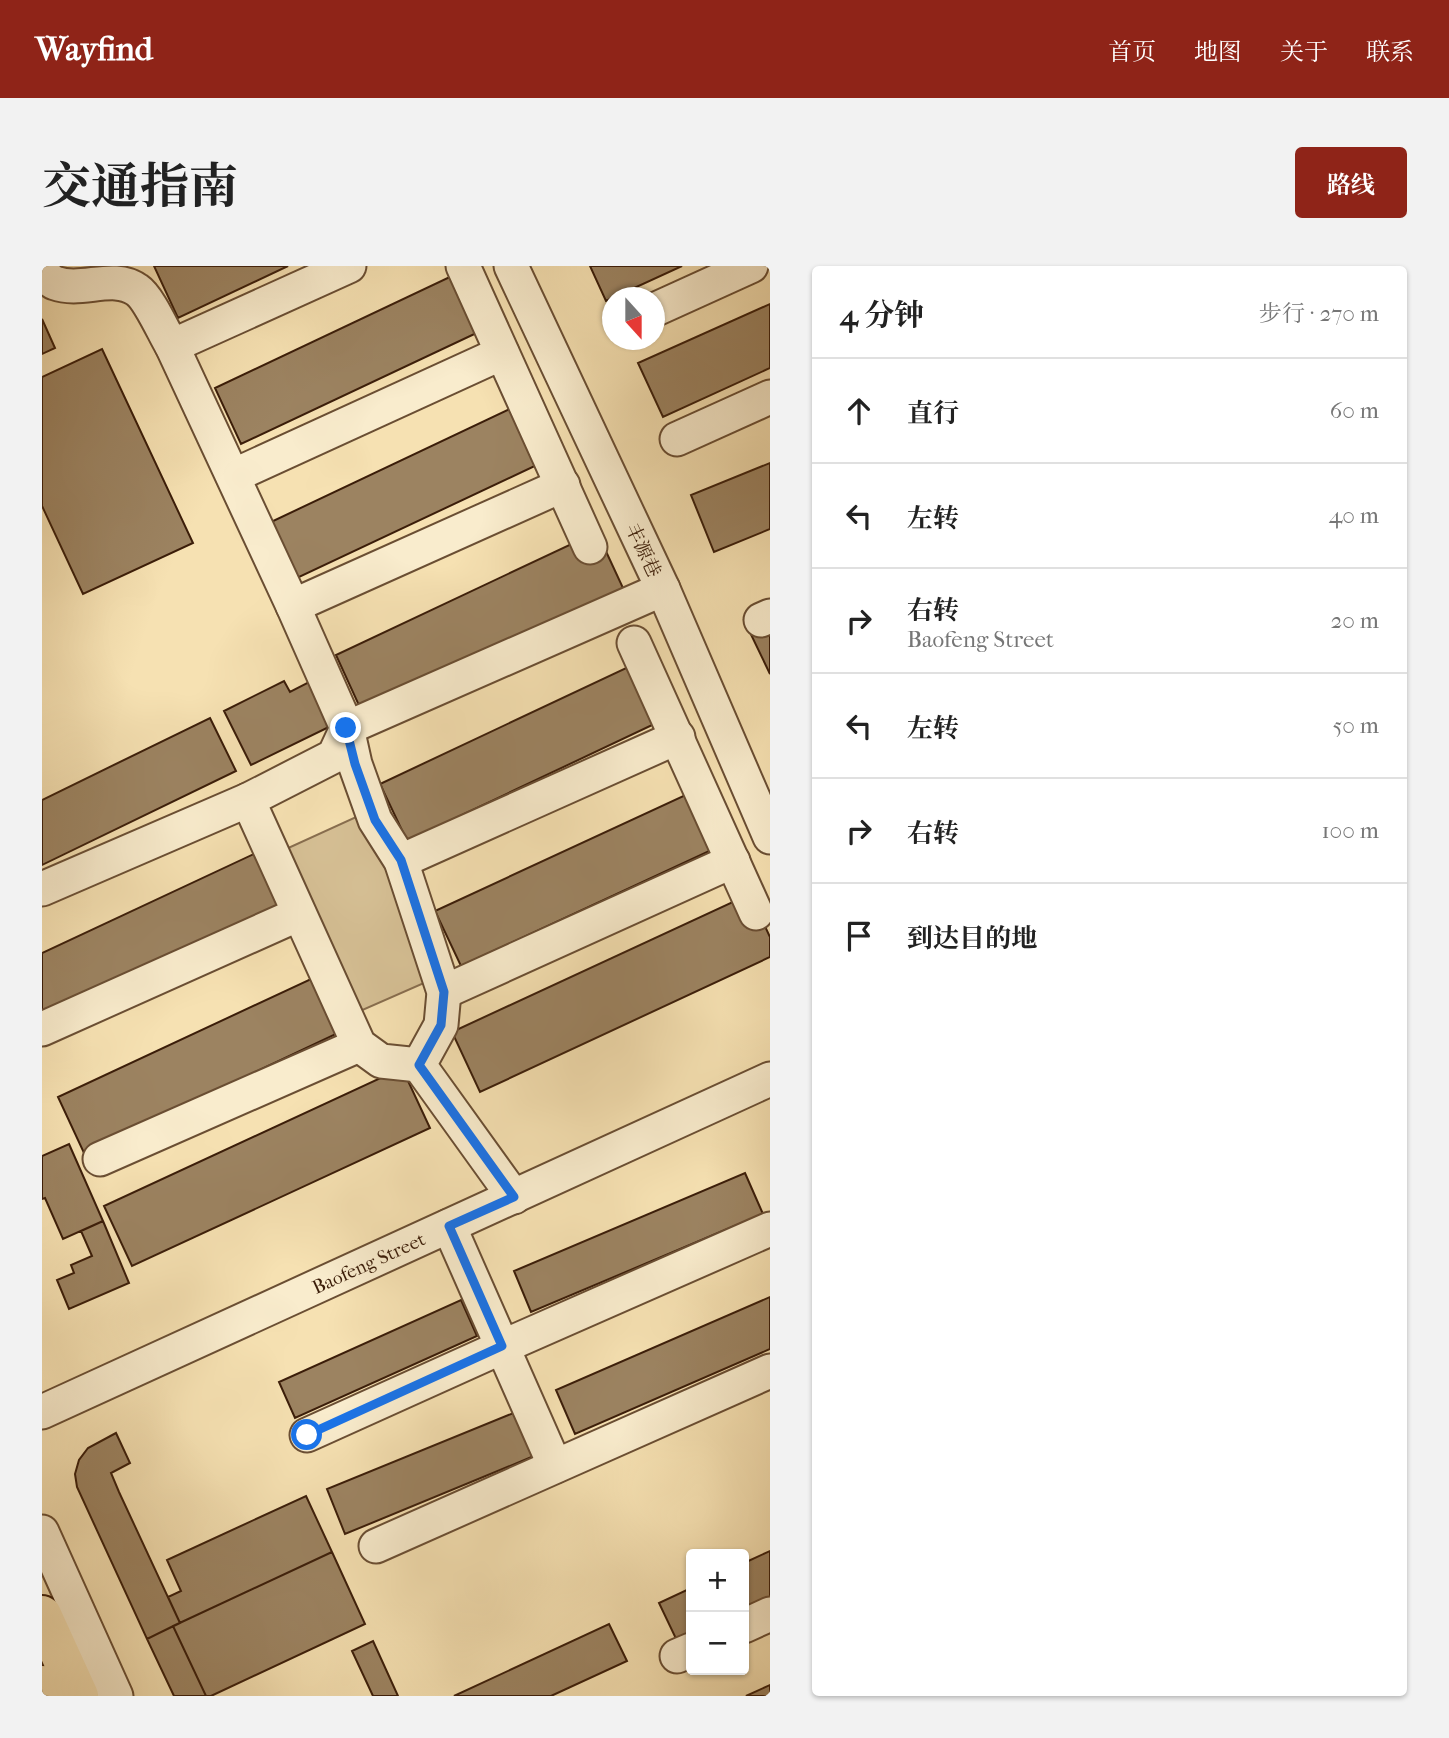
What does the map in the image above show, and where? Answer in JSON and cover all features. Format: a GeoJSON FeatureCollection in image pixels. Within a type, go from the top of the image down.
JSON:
{"type":"FeatureCollection","features":[{"type":"Feature","properties":{"kind":"highway"},"geometry":{"type":"LineString","coordinates":[[42,1615],[79,1696]]}},
{"type":"Feature","properties":{"kind":"highway"},"geometry":{"type":"LineString","coordinates":[[42,1685],[47,1696]]}},
{"type":"Feature","properties":{"kind":"street"},"geometry":{"type":"LineString","coordinates":[[48,266],[42,271],[53,282],[70,286],[121,282],[139,290],[172,346],[233,476],[346,728],[355,764],[375,820],[401,860],[444,992],[441,1025],[419,1065]]}},
{"type":"Feature","properties":{"kind":"street"},"geometry":{"type":"LineString","coordinates":[[172,346],[349,266]]}},
{"type":"Feature","properties":{"kind":"street"},"geometry":{"type":"LineString","coordinates":[[463,266],[590,547]]}},
{"type":"Feature","properties":{"kind":"street","name":"丰源巷"},"geometry":{"type":"LineString","coordinates":[[511,266],[663,589],[770,837]]}},
{"type":"Feature","properties":{"kind":"street"},"geometry":{"type":"LineString","coordinates":[[665,305],[751,266]]}},
{"type":"Feature","properties":{"kind":"street"},"geometry":{"type":"LineString","coordinates":[[233,476],[502,353]]}},
{"type":"Feature","properties":{"kind":"street"},"geometry":{"type":"LineString","coordinates":[[677,439],[770,397]]}},
{"type":"Feature","properties":{"kind":"street"},"geometry":{"type":"LineString","coordinates":[[293,606],[563,485]]}},
{"type":"Feature","properties":{"kind":"street"},"geometry":{"type":"LineString","coordinates":[[42,889],[248,800],[334,756],[346,728],[663,589]]}},
{"type":"Feature","properties":{"kind":"street"},"geometry":{"type":"LineString","coordinates":[[634,643],[756,913]]}},
{"type":"Feature","properties":{"kind":"street"},"geometry":{"type":"LineString","coordinates":[[401,860],[678,737]]}},
{"type":"Feature","properties":{"kind":"street"},"geometry":{"type":"LineString","coordinates":[[248,800],[359,1045],[381,1061],[419,1065],[514,1197]]}},
{"type":"Feature","properties":{"kind":"street"},"geometry":{"type":"LineString","coordinates":[[444,992],[733,860]]}},
{"type":"Feature","properties":{"kind":"street"},"geometry":{"type":"LineString","coordinates":[[42,1029],[299,914]]}},
{"type":"Feature","properties":{"kind":"street"},"geometry":{"type":"LineString","coordinates":[[100,1159],[359,1045]]}},
{"type":"Feature","properties":{"kind":"street","name":"Baofeng Street"},"geometry":{"type":"LineString","coordinates":[[42,1412],[770,1079]]}},
{"type":"Feature","properties":{"kind":"street"},"geometry":{"type":"LineString","coordinates":[[449,1226],[555,1466]]}},
{"type":"Feature","properties":{"kind":"street"},"geometry":{"type":"LineString","coordinates":[[307,1435],[770,1228]]}},
{"type":"Feature","properties":{"kind":"street"},"geometry":{"type":"LineString","coordinates":[[376,1546],[770,1371]]}},
{"type":"Feature","properties":{"kind":"street"},"geometry":{"type":"LineString","coordinates":[[42,1532],[116,1696]]}},
{"type":"Feature","properties":{"kind":"street"},"geometry":{"type":"LineString","coordinates":[[749,1624],[770,1614]]}},
{"type":"Feature","properties":{"kind":"shaded area"},"geometry":{"type":"Polygon","coordinates":[[[367,812],[440,976],[358,1012],[286,849],[367,812]]]}},
{"type":"Feature","properties":{"kind":"building"},"geometry":{"type":"Polygon","coordinates":[[[154,266],[288,266],[178,318],[154,266]]]}},
{"type":"Feature","properties":{"kind":"building"},"geometry":{"type":"Polygon","coordinates":[[[473,266],[502,321],[241,444],[215,388],[473,266]]]}},
{"type":"Feature","properties":{"kind":"building"},"geometry":{"type":"Polygon","coordinates":[[[590,266],[682,266],[636,287],[602,287],[602,292],[590,266]]]}},
{"type":"Feature","properties":{"kind":"building"},"geometry":{"type":"Polygon","coordinates":[[[770,304],[770,368],[663,417],[638,363],[770,304]]]}},
{"type":"Feature","properties":{"kind":"building"},"geometry":{"type":"Polygon","coordinates":[[[42,319],[55,348],[42,354],[42,319]]]}},
{"type":"Feature","properties":{"kind":"building"},"geometry":{"type":"Polygon","coordinates":[[[102,349],[193,543],[83,594],[42,506],[42,377],[102,349]]]}},
{"type":"Feature","properties":{"kind":"building"},"geometry":{"type":"Polygon","coordinates":[[[531,399],[558,455],[297,578],[271,522],[531,399]]]}},
{"type":"Feature","properties":{"kind":"building"},"geometry":{"type":"Polygon","coordinates":[[[770,463],[770,529],[714,552],[691,495],[770,463]]]}},
{"type":"Feature","properties":{"kind":"building"},"geometry":{"type":"Polygon","coordinates":[[[597,532],[623,588],[362,712],[336,655],[597,532]]]}},
{"type":"Feature","properties":{"kind":"building"},"geometry":{"type":"Polygon","coordinates":[[[770,607],[770,674],[744,620],[770,607]]]}},
{"type":"Feature","properties":{"kind":"building"},"geometry":{"type":"Polygon","coordinates":[[[641,661],[667,718],[407,841],[380,784],[641,661]]]}},
{"type":"Feature","properties":{"kind":"building"},"geometry":{"type":"Polygon","coordinates":[[[284,681],[290,692],[311,681],[333,725],[251,765],[224,711],[284,681]]]}},
{"type":"Feature","properties":{"kind":"building"},"geometry":{"type":"Polygon","coordinates":[[[210,718],[236,771],[42,865],[42,800],[210,718]]]}},
{"type":"Feature","properties":{"kind":"building"},"geometry":{"type":"Polygon","coordinates":[[[705,786],[731,841],[461,966],[435,911],[705,786]]]}},
{"type":"Feature","properties":{"kind":"building"},"geometry":{"type":"Polygon","coordinates":[[[256,853],[283,909],[42,1022],[42,953],[256,853]]]}},
{"type":"Feature","properties":{"kind":"building"},"geometry":{"type":"Polygon","coordinates":[[[750,894],[770,937],[770,957],[480,1092],[452,1032],[750,894]]]}},
{"type":"Feature","properties":{"kind":"building"},"geometry":{"type":"Polygon","coordinates":[[[311,979],[336,1034],[84,1153],[58,1097],[311,979]]]}},
{"type":"Feature","properties":{"kind":"building"},"geometry":{"type":"Polygon","coordinates":[[[402,1068],[430,1128],[132,1266],[104,1206],[402,1068]]]}},
{"type":"Feature","properties":{"kind":"building"},"geometry":{"type":"Polygon","coordinates":[[[69,1144],[103,1221],[63,1239],[45,1198],[42,1199],[42,1156],[69,1144]]]}},
{"type":"Feature","properties":{"kind":"building"},"geometry":{"type":"Polygon","coordinates":[[[745,1173],[763,1214],[531,1312],[514,1271],[745,1173]]]}},
{"type":"Feature","properties":{"kind":"building"},"geometry":{"type":"Polygon","coordinates":[[[103,1221],[129,1283],[69,1309],[57,1280],[74,1273],[71,1265],[92,1256],[81,1231],[103,1221]]]}},
{"type":"Feature","properties":{"kind":"building"},"geometry":{"type":"Polygon","coordinates":[[[770,1297],[770,1349],[575,1434],[556,1390],[770,1297]]]}},
{"type":"Feature","properties":{"kind":"building"},"geometry":{"type":"Polygon","coordinates":[[[461,1300],[477,1336],[295,1418],[279,1382],[461,1300]]]}},
{"type":"Feature","properties":{"kind":"building"},"geometry":{"type":"Polygon","coordinates":[[[516,1412],[534,1456],[345,1534],[327,1489],[516,1412]]]}},
{"type":"Feature","properties":{"kind":"building"},"geometry":{"type":"Polygon","coordinates":[[[116,1433],[130,1463],[111,1473],[180,1623],[147,1639],[77,1487],[75,1474],[79,1460],[88,1448],[116,1433]]]}},
{"type":"Feature","properties":{"kind":"building"},"geometry":{"type":"Polygon","coordinates":[[[306,1496],[332,1552],[180,1623],[168,1597],[181,1591],[167,1560],[306,1496]]]}},
{"type":"Feature","properties":{"kind":"building"},"geometry":{"type":"Polygon","coordinates":[[[770,1551],[770,1602],[749,1612],[749,1561],[770,1551]]]}},
{"type":"Feature","properties":{"kind":"building"},"geometry":{"type":"Polygon","coordinates":[[[332,1552],[365,1624],[206,1696],[173,1626],[332,1552]]]}},
{"type":"Feature","properties":{"kind":"building"},"geometry":{"type":"Polygon","coordinates":[[[686,1590],[686,1642],[679,1645],[659,1603],[686,1590]]]}},
{"type":"Feature","properties":{"kind":"building"},"geometry":{"type":"Polygon","coordinates":[[[609,1624],[627,1661],[551,1696],[454,1696],[609,1624]]]}},
{"type":"Feature","properties":{"kind":"building"},"geometry":{"type":"Polygon","coordinates":[[[173,1626],[206,1696],[174,1696],[147,1639],[173,1626]]]}},
{"type":"Feature","properties":{"kind":"building"},"geometry":{"type":"Polygon","coordinates":[[[373,1641],[398,1696],[373,1696],[352,1651],[373,1641]]]}},
{"type":"Feature","properties":{"kind":"building"},"geometry":{"type":"Polygon","coordinates":[[[770,1685],[770,1696],[746,1696],[770,1685]]]}},
{"type":"Feature","properties":{"kind":"route"},"geometry":{"type":"LineString","coordinates":[[307,1435],[502,1346],[449,1226],[514,1197],[419,1065],[441,1025],[444,992],[401,860],[375,820],[355,764],[346,728]]}}]}
